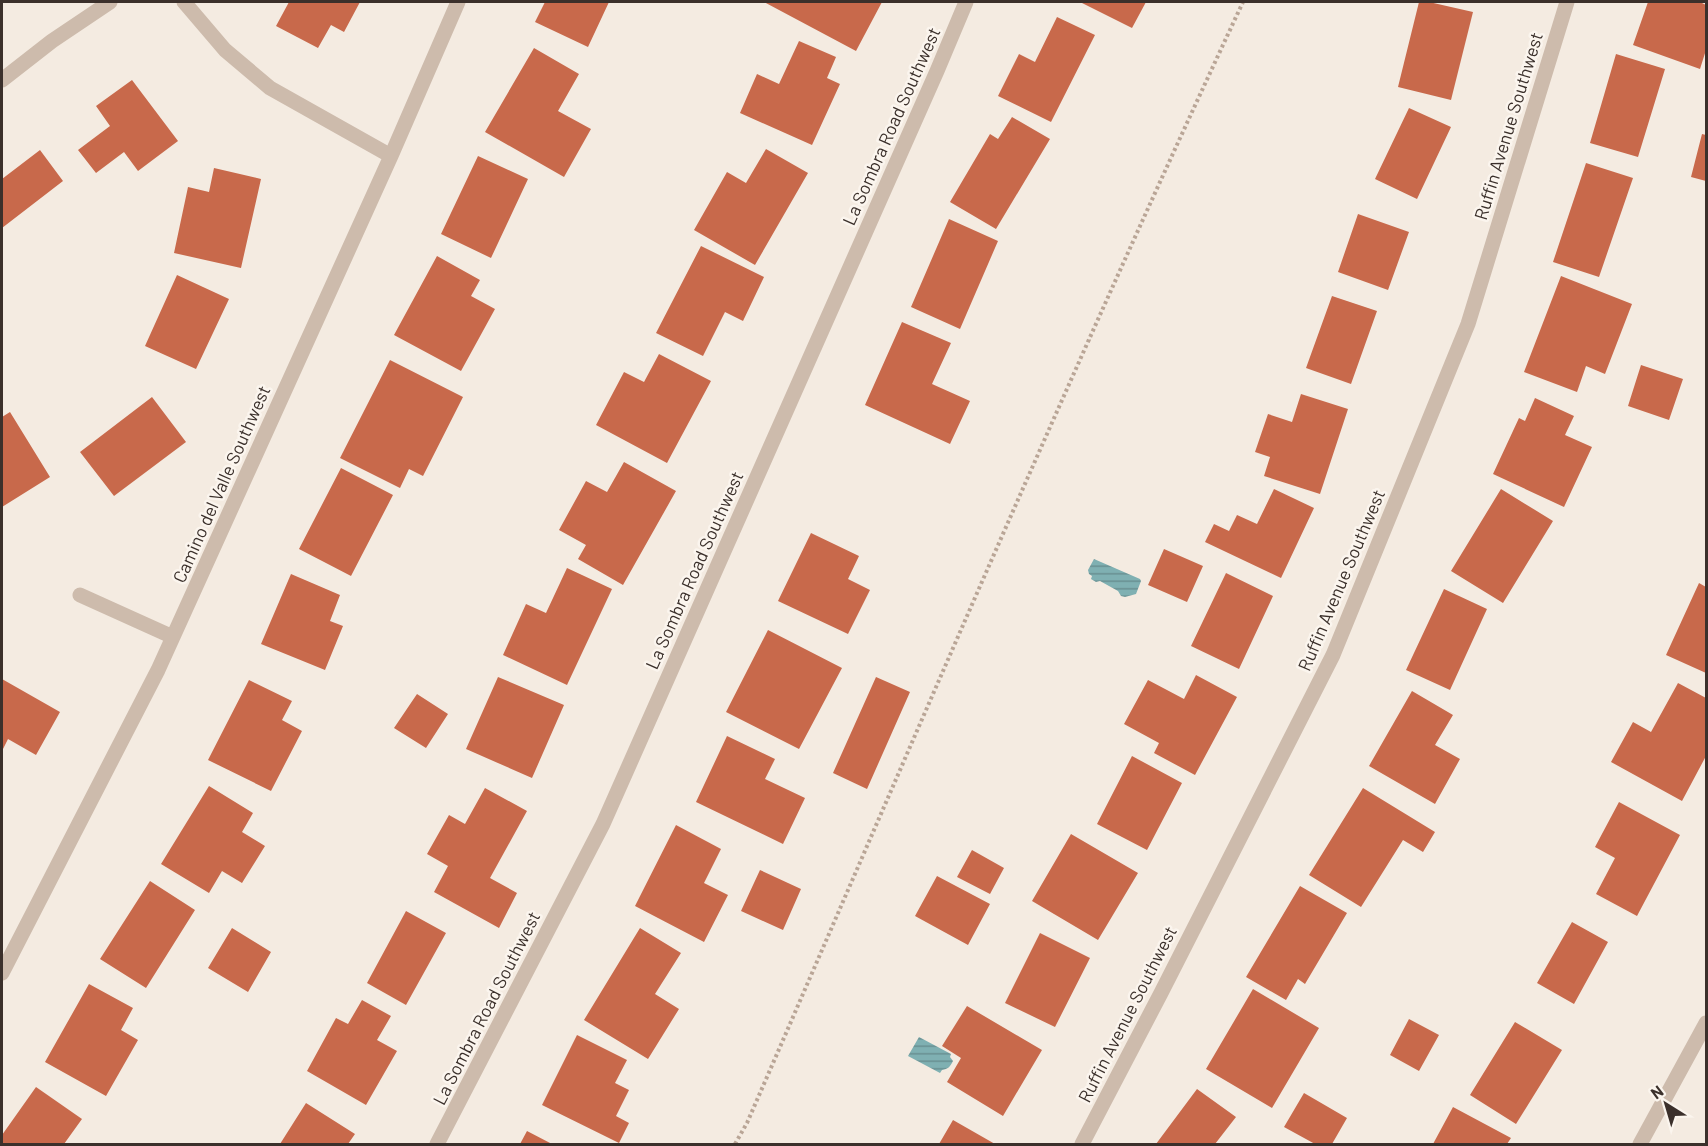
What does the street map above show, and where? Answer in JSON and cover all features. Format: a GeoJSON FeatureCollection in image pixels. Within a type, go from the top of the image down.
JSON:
{"type":"FeatureCollection","features":[{"type":"Feature","properties":{"kind":"street"},"geometry":{"type":"LineString","coordinates":[[2,80],[52,41],[110,2]]}},
{"type":"Feature","properties":{"kind":"street"},"geometry":{"type":"LineString","coordinates":[[184,2],[225,50],[270,88],[391,156]]}},
{"type":"Feature","properties":{"kind":"street","name":"Camino del Valle Southwest"},"geometry":{"type":"LineString","coordinates":[[2,973],[158,670],[391,156],[458,2]]}},
{"type":"Feature","properties":{"kind":"street","name":"La Sombra Road Southwest"},"geometry":{"type":"LineString","coordinates":[[437,1144],[603,824],[938,71],[966,2]]}},
{"type":"Feature","properties":{"kind":"street","name":"Ruffin Avenue Southwest"},"geometry":{"type":"LineString","coordinates":[[1082,1144],[1333,655],[1468,324],[1567,2]]}},
{"type":"Feature","properties":{"kind":"street"},"geometry":{"type":"LineString","coordinates":[[80,595],[173,637]]}},
{"type":"Feature","properties":{"kind":"street"},"geometry":{"type":"LineString","coordinates":[[1640,1144],[1707,1023]]}},
{"type":"Feature","properties":{"kind":"path"},"geometry":{"type":"LineString","coordinates":[[735,1144],[747,1122],[1168,162],[1243,2]]}},
{"type":"Feature","properties":{"kind":"water"},"geometry":{"type":"Polygon","coordinates":[[[1094,559],[1140,579],[1136,594],[1121,596],[1118,591],[1100,581],[1096,582],[1091,579],[1092,576],[1088,570],[1094,559]]]}},
{"type":"Feature","properties":{"kind":"water"},"geometry":{"type":"Polygon","coordinates":[[[919,1037],[951,1054],[953,1061],[950,1066],[940,1073],[908,1056],[919,1037]]]}},
{"type":"Feature","properties":{"kind":"building"},"geometry":{"type":"Polygon","coordinates":[[[289,2],[360,2],[344,32],[331,25],[318,48],[276,26],[289,2]]]}},
{"type":"Feature","properties":{"kind":"building"},"geometry":{"type":"Polygon","coordinates":[[[545,2],[609,2],[588,47],[535,22],[545,2]]]}},
{"type":"Feature","properties":{"kind":"building"},"geometry":{"type":"Polygon","coordinates":[[[764,2],[882,2],[856,51],[764,2]]]}},
{"type":"Feature","properties":{"kind":"building"},"geometry":{"type":"Polygon","coordinates":[[[1080,2],[1146,2],[1132,28],[1080,2]]]}},
{"type":"Feature","properties":{"kind":"building"},"geometry":{"type":"Polygon","coordinates":[[[1419,2],[1429,2],[1473,12],[1451,100],[1398,87],[1419,2]]]}},
{"type":"Feature","properties":{"kind":"building"},"geometry":{"type":"Polygon","coordinates":[[[1648,2],[1700,2],[1706,5],[1706,50],[1700,69],[1633,45],[1648,2]]]}},
{"type":"Feature","properties":{"kind":"building"},"geometry":{"type":"Polygon","coordinates":[[[1057,17],[1095,35],[1051,122],[998,96],[1019,54],[1035,62],[1057,17]]]}},
{"type":"Feature","properties":{"kind":"building"},"geometry":{"type":"Polygon","coordinates":[[[799,41],[836,57],[827,78],[840,84],[812,145],[740,113],[757,74],[779,84],[799,41]]]}},
{"type":"Feature","properties":{"kind":"building"},"geometry":{"type":"Polygon","coordinates":[[[534,48],[579,74],[558,111],[591,129],[564,177],[485,132],[534,48]]]}},
{"type":"Feature","properties":{"kind":"building"},"geometry":{"type":"Polygon","coordinates":[[[1616,54],[1665,69],[1638,157],[1590,143],[1616,54]]]}},
{"type":"Feature","properties":{"kind":"building"},"geometry":{"type":"Polygon","coordinates":[[[132,80],[178,141],[138,171],[124,152],[96,173],[78,150],[110,126],[96,106],[132,80]]]}},
{"type":"Feature","properties":{"kind":"building"},"geometry":{"type":"Polygon","coordinates":[[[1409,108],[1451,127],[1417,199],[1375,179],[1409,108]]]}},
{"type":"Feature","properties":{"kind":"building"},"geometry":{"type":"Polygon","coordinates":[[[1012,117],[1050,139],[996,229],[950,202],[990,134],[998,139],[1012,117]]]}},
{"type":"Feature","properties":{"kind":"building"},"geometry":{"type":"Polygon","coordinates":[[[1702,134],[1706,135],[1706,181],[1691,177],[1702,134]]]}},
{"type":"Feature","properties":{"kind":"building"},"geometry":{"type":"Polygon","coordinates":[[[766,149],[808,173],[755,265],[694,230],[727,172],[746,183],[766,149]]]}},
{"type":"Feature","properties":{"kind":"building"},"geometry":{"type":"Polygon","coordinates":[[[40,150],[63,181],[2,228],[2,179],[40,150]]]}},
{"type":"Feature","properties":{"kind":"building"},"geometry":{"type":"Polygon","coordinates":[[[478,156],[528,179],[491,258],[441,234],[478,156]]]}},
{"type":"Feature","properties":{"kind":"building"},"geometry":{"type":"Polygon","coordinates":[[[1586,163],[1633,178],[1599,277],[1553,262],[1586,163]]]}},
{"type":"Feature","properties":{"kind":"building"},"geometry":{"type":"Polygon","coordinates":[[[214,168],[261,179],[241,268],[174,253],[188,187],[209,192],[214,168]]]}},
{"type":"Feature","properties":{"kind":"building"},"geometry":{"type":"Polygon","coordinates":[[[1358,214],[1409,232],[1388,290],[1338,272],[1358,214]]]}},
{"type":"Feature","properties":{"kind":"building"},"geometry":{"type":"Polygon","coordinates":[[[949,219],[998,241],[960,329],[911,307],[949,219]]]}},
{"type":"Feature","properties":{"kind":"building"},"geometry":{"type":"Polygon","coordinates":[[[701,246],[764,277],[743,321],[725,312],[703,356],[656,333],[701,246]]]}},
{"type":"Feature","properties":{"kind":"building"},"geometry":{"type":"Polygon","coordinates":[[[437,256],[480,280],[471,296],[495,309],[461,371],[394,335],[437,256]]]}},
{"type":"Feature","properties":{"kind":"building"},"geometry":{"type":"Polygon","coordinates":[[[177,275],[229,299],[196,369],[145,346],[177,275]]]}},
{"type":"Feature","properties":{"kind":"building"},"geometry":{"type":"Polygon","coordinates":[[[1561,276],[1632,304],[1605,374],[1586,366],[1577,392],[1524,372],[1561,276]]]}},
{"type":"Feature","properties":{"kind":"building"},"geometry":{"type":"Polygon","coordinates":[[[1332,296],[1377,311],[1351,384],[1306,368],[1332,296]]]}},
{"type":"Feature","properties":{"kind":"building"},"geometry":{"type":"Polygon","coordinates":[[[902,322],[951,343],[932,384],[970,401],[950,444],[865,405],[902,322]]]}},
{"type":"Feature","properties":{"kind":"building"},"geometry":{"type":"Polygon","coordinates":[[[659,354],[711,381],[667,463],[596,425],[624,372],[644,382],[659,354]]]}},
{"type":"Feature","properties":{"kind":"building"},"geometry":{"type":"Polygon","coordinates":[[[390,360],[463,397],[423,476],[409,469],[400,488],[340,458],[390,360]]]}},
{"type":"Feature","properties":{"kind":"building"},"geometry":{"type":"Polygon","coordinates":[[[1641,365],[1683,379],[1669,420],[1628,406],[1641,365]]]}},
{"type":"Feature","properties":{"kind":"building"},"geometry":{"type":"Polygon","coordinates":[[[1301,394],[1348,409],[1320,494],[1264,476],[1270,457],[1255,452],[1268,414],[1292,422],[1301,394]]]}},
{"type":"Feature","properties":{"kind":"building"},"geometry":{"type":"Polygon","coordinates":[[[152,397],[186,442],[114,496],[80,452],[152,397]]]}},
{"type":"Feature","properties":{"kind":"building"},"geometry":{"type":"Polygon","coordinates":[[[1535,398],[1574,416],[1565,435],[1592,447],[1564,507],[1493,474],[1519,418],[1525,421],[1535,398]]]}},
{"type":"Feature","properties":{"kind":"building"},"geometry":{"type":"Polygon","coordinates":[[[10,412],[50,477],[2,507],[2,417],[10,412]]]}},
{"type":"Feature","properties":{"kind":"building"},"geometry":{"type":"Polygon","coordinates":[[[624,462],[676,491],[623,585],[578,559],[586,545],[559,530],[586,481],[607,492],[624,462]]]}},
{"type":"Feature","properties":{"kind":"building"},"geometry":{"type":"Polygon","coordinates":[[[341,468],[393,495],[351,576],[299,549],[341,468]]]}},
{"type":"Feature","properties":{"kind":"building"},"geometry":{"type":"Polygon","coordinates":[[[1274,489],[1314,508],[1281,578],[1205,542],[1214,524],[1229,531],[1237,515],[1257,524],[1274,489]]]}},
{"type":"Feature","properties":{"kind":"building"},"geometry":{"type":"Polygon","coordinates":[[[1501,489],[1553,521],[1503,603],[1451,571],[1501,489]]]}},
{"type":"Feature","properties":{"kind":"building"},"geometry":{"type":"Polygon","coordinates":[[[811,533],[859,556],[848,579],[870,590],[848,634],[778,601],[811,533]]]}},
{"type":"Feature","properties":{"kind":"building"},"geometry":{"type":"Polygon","coordinates":[[[1164,549],[1203,566],[1187,602],[1148,585],[1164,549]]]}},
{"type":"Feature","properties":{"kind":"building"},"geometry":{"type":"Polygon","coordinates":[[[567,568],[612,589],[567,685],[503,655],[526,604],[546,613],[567,568]]]}},
{"type":"Feature","properties":{"kind":"building"},"geometry":{"type":"Polygon","coordinates":[[[1226,573],[1273,596],[1239,669],[1191,646],[1226,573]]]}},
{"type":"Feature","properties":{"kind":"building"},"geometry":{"type":"Polygon","coordinates":[[[291,574],[340,595],[330,621],[343,626],[325,670],[261,644],[291,574]]]}},
{"type":"Feature","properties":{"kind":"building"},"geometry":{"type":"Polygon","coordinates":[[[1699,583],[1706,587],[1706,673],[1666,655],[1699,583]]]}},
{"type":"Feature","properties":{"kind":"building"},"geometry":{"type":"Polygon","coordinates":[[[1444,589],[1487,609],[1450,690],[1406,670],[1444,589]]]}},
{"type":"Feature","properties":{"kind":"building"},"geometry":{"type":"Polygon","coordinates":[[[768,630],[842,668],[799,749],[726,712],[768,630]]]}},
{"type":"Feature","properties":{"kind":"building"},"geometry":{"type":"Polygon","coordinates":[[[1196,675],[1237,697],[1195,775],[1154,753],[1159,743],[1124,724],[1148,680],[1184,699],[1196,675]]]}},
{"type":"Feature","properties":{"kind":"building"},"geometry":{"type":"Polygon","coordinates":[[[498,677],[564,705],[532,778],[466,749],[498,677]]]}},
{"type":"Feature","properties":{"kind":"building"},"geometry":{"type":"Polygon","coordinates":[[[876,677],[910,692],[867,789],[833,773],[876,677]]]}},
{"type":"Feature","properties":{"kind":"building"},"geometry":{"type":"Polygon","coordinates":[[[2,679],[60,712],[36,755],[8,739],[2,751],[2,679]]]}},
{"type":"Feature","properties":{"kind":"building"},"geometry":{"type":"Polygon","coordinates":[[[249,680],[292,701],[282,720],[302,731],[271,791],[208,760],[249,680]]]}},
{"type":"Feature","properties":{"kind":"building"},"geometry":{"type":"Polygon","coordinates":[[[1678,683],[1706,698],[1706,756],[1682,801],[1611,762],[1633,722],[1651,732],[1678,683]]]}},
{"type":"Feature","properties":{"kind":"building"},"geometry":{"type":"Polygon","coordinates":[[[1412,691],[1453,715],[1435,745],[1460,759],[1435,804],[1369,766],[1412,691]]]}},
{"type":"Feature","properties":{"kind":"building"},"geometry":{"type":"Polygon","coordinates":[[[417,694],[448,714],[426,748],[394,728],[417,694]]]}},
{"type":"Feature","properties":{"kind":"building"},"geometry":{"type":"Polygon","coordinates":[[[727,736],[775,759],[765,779],[805,798],[783,844],[696,802],[727,736]]]}},
{"type":"Feature","properties":{"kind":"building"},"geometry":{"type":"Polygon","coordinates":[[[1132,756],[1182,783],[1147,850],[1097,824],[1132,756]]]}},
{"type":"Feature","properties":{"kind":"building"},"geometry":{"type":"Polygon","coordinates":[[[209,786],[253,813],[242,832],[265,846],[242,883],[222,871],[209,893],[161,864],[209,786]]]}},
{"type":"Feature","properties":{"kind":"building"},"geometry":{"type":"Polygon","coordinates":[[[485,788],[527,811],[490,878],[517,893],[499,928],[434,892],[448,866],[427,854],[449,815],[465,824],[485,788]]]}},
{"type":"Feature","properties":{"kind":"building"},"geometry":{"type":"Polygon","coordinates":[[[1363,788],[1435,832],[1423,852],[1403,840],[1361,907],[1309,875],[1363,788]]]}},
{"type":"Feature","properties":{"kind":"building"},"geometry":{"type":"Polygon","coordinates":[[[1619,802],[1680,835],[1637,916],[1596,894],[1615,858],[1595,847],[1619,802]]]}},
{"type":"Feature","properties":{"kind":"building"},"geometry":{"type":"Polygon","coordinates":[[[676,825],[721,849],[704,883],[728,895],[704,942],[635,906],[676,825]]]}},
{"type":"Feature","properties":{"kind":"building"},"geometry":{"type":"Polygon","coordinates":[[[1071,834],[1138,873],[1098,940],[1032,901],[1071,834]]]}},
{"type":"Feature","properties":{"kind":"building"},"geometry":{"type":"Polygon","coordinates":[[[972,850],[1004,868],[990,894],[957,877],[972,850]]]}},
{"type":"Feature","properties":{"kind":"building"},"geometry":{"type":"Polygon","coordinates":[[[760,870],[801,889],[783,930],[741,911],[760,870]]]}},
{"type":"Feature","properties":{"kind":"building"},"geometry":{"type":"Polygon","coordinates":[[[937,876],[990,904],[968,945],[915,916],[937,876]]]}},
{"type":"Feature","properties":{"kind":"building"},"geometry":{"type":"Polygon","coordinates":[[[150,881],[195,910],[146,988],[100,959],[150,881]]]}},
{"type":"Feature","properties":{"kind":"building"},"geometry":{"type":"Polygon","coordinates":[[[1300,886],[1347,913],[1305,984],[1298,979],[1286,1000],[1246,977],[1300,886]]]}},
{"type":"Feature","properties":{"kind":"building"},"geometry":{"type":"Polygon","coordinates":[[[406,911],[446,933],[406,1005],[367,983],[406,911]]]}},
{"type":"Feature","properties":{"kind":"building"},"geometry":{"type":"Polygon","coordinates":[[[1572,922],[1608,942],[1574,1004],[1537,983],[1572,922]]]}},
{"type":"Feature","properties":{"kind":"building"},"geometry":{"type":"Polygon","coordinates":[[[232,928],[271,952],[248,992],[208,968],[232,928]]]}},
{"type":"Feature","properties":{"kind":"building"},"geometry":{"type":"Polygon","coordinates":[[[640,928],[681,953],[655,994],[679,1009],[648,1059],[584,1020],[640,928]]]}},
{"type":"Feature","properties":{"kind":"building"},"geometry":{"type":"Polygon","coordinates":[[[1040,933],[1090,958],[1055,1027],[1005,1003],[1040,933]]]}},
{"type":"Feature","properties":{"kind":"building"},"geometry":{"type":"Polygon","coordinates":[[[89,984],[133,1008],[121,1030],[138,1040],[106,1096],[45,1062],[89,984]]]}},
{"type":"Feature","properties":{"kind":"building"},"geometry":{"type":"Polygon","coordinates":[[[1253,989],[1319,1028],[1272,1108],[1206,1069],[1253,989]]]}},
{"type":"Feature","properties":{"kind":"building"},"geometry":{"type":"Polygon","coordinates":[[[362,1000],[391,1016],[377,1040],[397,1051],[366,1105],[307,1071],[336,1018],[348,1024],[362,1000]]]}},
{"type":"Feature","properties":{"kind":"building"},"geometry":{"type":"Polygon","coordinates":[[[967,1006],[1042,1050],[1003,1116],[947,1082],[961,1058],[942,1046],[967,1006]]]}},
{"type":"Feature","properties":{"kind":"building"},"geometry":{"type":"Polygon","coordinates":[[[1409,1019],[1439,1035],[1419,1071],[1390,1055],[1409,1019]]]}},
{"type":"Feature","properties":{"kind":"building"},"geometry":{"type":"Polygon","coordinates":[[[1515,1022],[1562,1050],[1516,1124],[1470,1095],[1515,1022]]]}},
{"type":"Feature","properties":{"kind":"building"},"geometry":{"type":"Polygon","coordinates":[[[577,1035],[627,1060],[615,1083],[629,1090],[616,1116],[629,1123],[619,1143],[542,1105],[577,1035]]]}},
{"type":"Feature","properties":{"kind":"building"},"geometry":{"type":"Polygon","coordinates":[[[36,1087],[82,1119],[64,1144],[2,1144],[2,1135],[36,1087]]]}},
{"type":"Feature","properties":{"kind":"building"},"geometry":{"type":"Polygon","coordinates":[[[1197,1089],[1236,1117],[1215,1144],[1156,1144],[1197,1089]]]}},
{"type":"Feature","properties":{"kind":"building"},"geometry":{"type":"Polygon","coordinates":[[[1304,1093],[1347,1118],[1332,1144],[1315,1144],[1284,1127],[1304,1093]]]}},
{"type":"Feature","properties":{"kind":"building"},"geometry":{"type":"Polygon","coordinates":[[[306,1103],[355,1134],[348,1144],[280,1144],[306,1103]]]}},
{"type":"Feature","properties":{"kind":"building"},"geometry":{"type":"Polygon","coordinates":[[[1453,1107],[1511,1138],[1507,1144],[1433,1144],[1453,1107]]]}},
{"type":"Feature","properties":{"kind":"building"},"geometry":{"type":"Polygon","coordinates":[[[953,1120],[995,1144],[939,1144],[953,1120]]]}},
{"type":"Feature","properties":{"kind":"building"},"geometry":{"type":"Polygon","coordinates":[[[527,1131],[552,1144],[520,1144],[527,1131]]]}}]}
